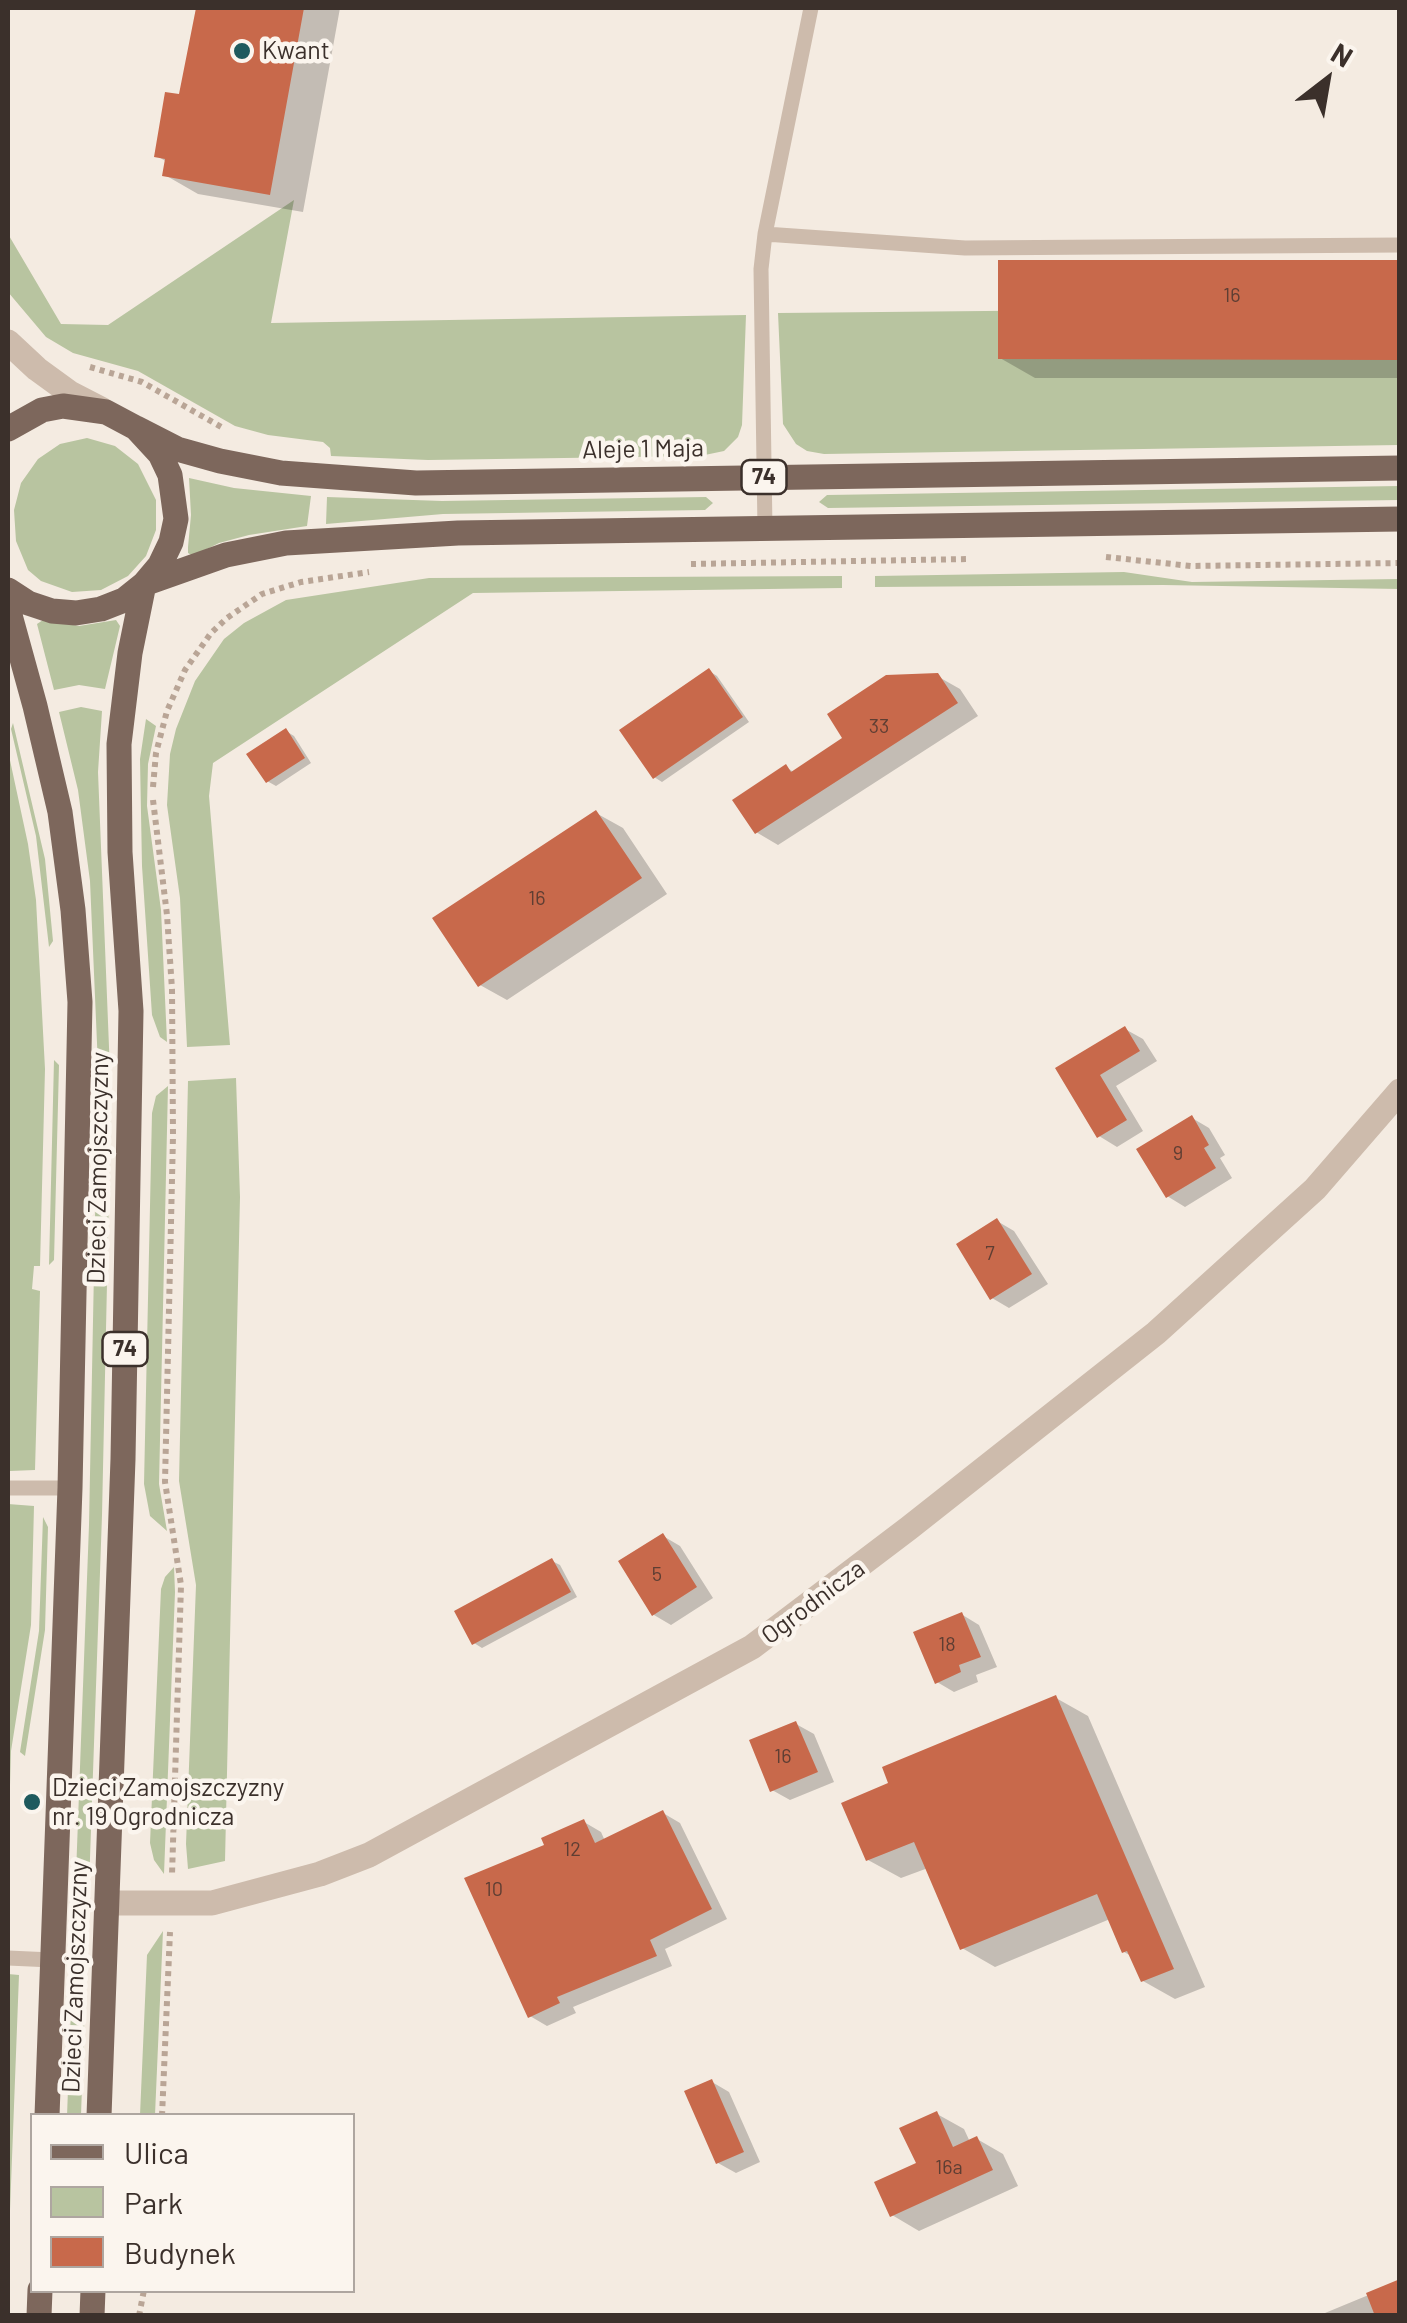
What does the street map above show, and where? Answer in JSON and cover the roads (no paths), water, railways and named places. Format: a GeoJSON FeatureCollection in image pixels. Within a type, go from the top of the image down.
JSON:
{"type":"FeatureCollection","features":[{"type":"Feature","properties":{"kind":"main road","name":"74"},"geometry":{"type":"LineString","coordinates":[[8,429],[32,414],[63,406],[106,412],[136,428],[160,454],[175,497],[171,542],[144,584],[124,600],[76,613],[28,603],[8,590]]}},
{"type":"Feature","properties":{"kind":"main road","name":"Aleje 1 Maja"},"geometry":{"type":"LineString","coordinates":[[136,428],[177,449],[281,473],[416,483],[1400,468]]}},
{"type":"Feature","properties":{"kind":"main road","name":"74"},"geometry":{"type":"LineString","coordinates":[[144,584],[226,556],[286,543],[458,534],[1400,520]]}},
{"type":"Feature","properties":{"kind":"main road","name":"Dzieci Zamojszczyzny"},"geometry":{"type":"LineString","coordinates":[[100,2113],[123,1460],[131,1048],[118,780],[130,653],[144,584]]}},
{"type":"Feature","properties":{"kind":"main road","name":"Dzieci Zamojszczyzny"},"geometry":{"type":"LineString","coordinates":[[8,608],[60,812],[80,1002],[70,1488],[46,2113]]}},
{"type":"Feature","properties":{"kind":"street"},"geometry":{"type":"LineString","coordinates":[[8,342],[36,369],[106,412]]}},
{"type":"Feature","properties":{"kind":"street","name":"Ogrodnicza"},"geometry":{"type":"LineString","coordinates":[[108,1903],[212,1902],[320,1874],[369,1855],[752,1647],[910,1528],[1156,1333],[1315,1189],[1400,1091]]}},
{"type":"Feature","properties":{"kind":"lane"},"geometry":{"type":"LineString","coordinates":[[765,528],[761,269],[764,234],[811,8]]}},
{"type":"Feature","properties":{"kind":"lane"},"geometry":{"type":"LineString","coordinates":[[764,234],[965,248],[1400,245]]}},
{"type":"Feature","properties":{"kind":"lane"},"geometry":{"type":"LineString","coordinates":[[8,1488],[70,1488]]}},
{"type":"Feature","properties":{"kind":"lane"},"geometry":{"type":"LineString","coordinates":[[8,1958],[52,1960]]}},
{"type":"Feature","properties":{"kind":"place","name":"Kwant"},"geometry":{"type":"Point","coordinates":[242,51]}},
{"type":"Feature","properties":{"kind":"place","name":"Dzieci Zamojszczyzny nr. 19 Ogrodnicza"},"geometry":{"type":"Point","coordinates":[32,1802]}}]}
